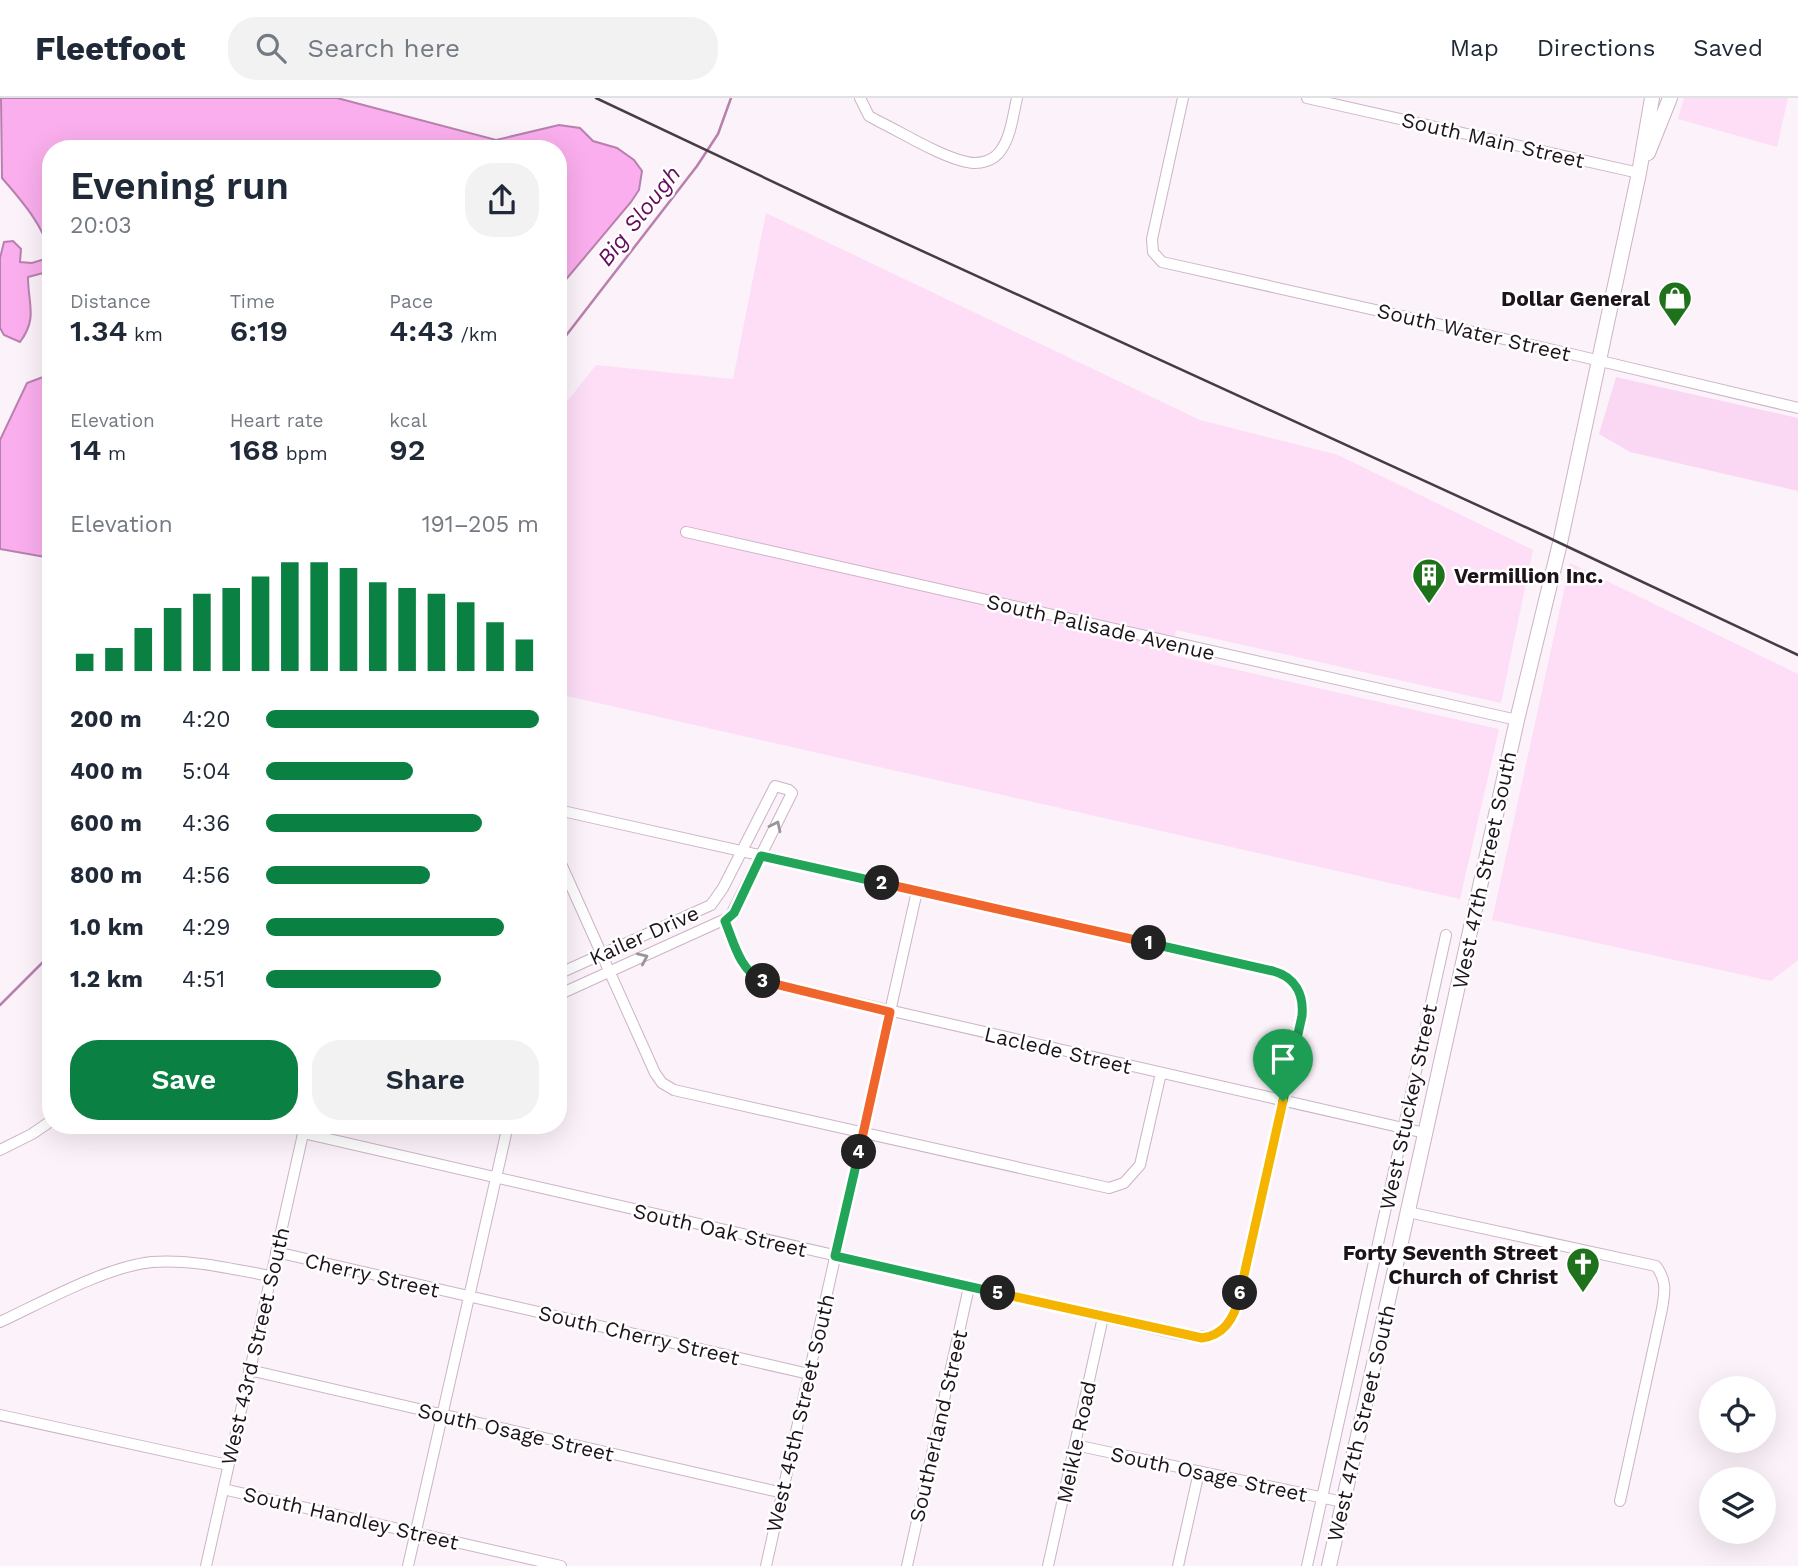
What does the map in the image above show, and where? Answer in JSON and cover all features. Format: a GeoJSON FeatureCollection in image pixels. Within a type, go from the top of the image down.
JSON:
{"type":"FeatureCollection","features":[{"type":"Feature","properties":{"kind":"street"},"geometry":{"type":"LineString","coordinates":[[860,98],[869,116],[967,163],[982,163],[1001,150],[1012,123],[1017,98]]}},
{"type":"Feature","properties":{"kind":"street","name":"South Water Street"},"geometry":{"type":"LineString","coordinates":[[1183,98],[1152,239],[1153,252],[1162,262],[1798,408]]}},
{"type":"Feature","properties":{"kind":"street","name":"South Main Street"},"geometry":{"type":"LineString","coordinates":[[1307,98],[1639,173]]}},
{"type":"Feature","properties":{"kind":"street"},"geometry":{"type":"LineString","coordinates":[[1639,173],[1652,98]]}},
{"type":"Feature","properties":{"kind":"street"},"geometry":{"type":"LineString","coordinates":[[1639,173],[1670,98]]}},
{"type":"Feature","properties":{"kind":"street","name":"West 47th Street South"},"geometry":{"type":"LineString","coordinates":[[1329,1566],[1517,720],[1560,543],[1639,173]]}},
{"type":"Feature","properties":{"kind":"street","name":"South Palisade Avenue"},"geometry":{"type":"LineString","coordinates":[[686,532],[1517,720]]}},
{"type":"Feature","properties":{"kind":"street","name":"Kailer Drive"},"geometry":{"type":"LineString","coordinates":[[567,970],[711,905],[723,888],[775,786],[792,793],[734,913],[725,921],[567,991]]}},
{"type":"Feature","properties":{"kind":"street"},"geometry":{"type":"LineString","coordinates":[[567,812],[1280,973],[1295,984],[1303,1003],[1283,1101]]}},
{"type":"Feature","properties":{"kind":"street"},"geometry":{"type":"LineString","coordinates":[[567,877],[650,1064],[667,1087],[687,1095],[1109,1188],[1131,1178],[1140,1165],[1161,1073]]}},
{"type":"Feature","properties":{"kind":"street","name":"West 45th Street South"},"geometry":{"type":"LineString","coordinates":[[766,1566],[917,891]]}},
{"type":"Feature","properties":{"kind":"street","name":"Laclede Street"},"geometry":{"type":"LineString","coordinates":[[725,921],[744,965],[754,977],[792,990],[1425,1133]]}},
{"type":"Feature","properties":{"kind":"street","name":"West Stuckey Street"},"geometry":{"type":"LineString","coordinates":[[1307,1566],[1446,935]]}},
{"type":"Feature","properties":{"kind":"street","name":"South Oak Street"},"geometry":{"type":"LineString","coordinates":[[323,1134],[495,1178],[969,1287],[1193,1337],[1211,1337],[1233,1317],[1237,1307],[1283,1101]]}},
{"type":"Feature","properties":{"kind":"street"},"geometry":{"type":"LineString","coordinates":[[0,1150],[42,1127]]}},
{"type":"Feature","properties":{"kind":"street","name":"West 43rd Street South"},"geometry":{"type":"LineString","coordinates":[[206,1566],[303,1134]]}},
{"type":"Feature","properties":{"kind":"street"},"geometry":{"type":"LineString","coordinates":[[408,1566],[506,1134]]}},
{"type":"Feature","properties":{"kind":"street"},"geometry":{"type":"LineString","coordinates":[[1408,1212],[1656,1266],[1665,1285],[1662,1309],[1620,1501]]}},
{"type":"Feature","properties":{"kind":"street","name":"Cherry Street"},"geometry":{"type":"LineString","coordinates":[[276,1252],[469,1297]]}},
{"type":"Feature","properties":{"kind":"street"},"geometry":{"type":"LineString","coordinates":[[0,1322],[87,1282],[139,1264],[203,1264],[270,1276]]}},
{"type":"Feature","properties":{"kind":"street","name":"Southerland Street"},"geometry":{"type":"LineString","coordinates":[[907,1566],[969,1287]]}},
{"type":"Feature","properties":{"kind":"street","name":"South Cherry Street"},"geometry":{"type":"LineString","coordinates":[[469,1297],[809,1374]]}},
{"type":"Feature","properties":{"kind":"street","name":"Meikle Road"},"geometry":{"type":"LineString","coordinates":[[1048,1566],[1103,1317]]}},
{"type":"Feature","properties":{"kind":"street","name":"South Osage Street"},"geometry":{"type":"LineString","coordinates":[[249,1370],[783,1493]]}},
{"type":"Feature","properties":{"kind":"street","name":"South Handley Street"},"geometry":{"type":"LineString","coordinates":[[0,1415],[229,1465]]}},
{"type":"Feature","properties":{"kind":"street","name":"South Osage Street"},"geometry":{"type":"LineString","coordinates":[[1075,1445],[1343,1502]]}},
{"type":"Feature","properties":{"kind":"street"},"geometry":{"type":"LineString","coordinates":[[1178,1566],[1199,1472]]}},
{"type":"Feature","properties":{"kind":"street","name":"South Handley Street"},"geometry":{"type":"LineString","coordinates":[[223,1489],[561,1566]]}},
{"type":"Feature","properties":{"kind":"shaded area"},"geometry":{"type":"Polygon","coordinates":[[[1,98],[337,98],[496,140],[42,140],[42,234],[24,205],[2,178],[1,98]]]}},
{"type":"Feature","properties":{"kind":"shaded area"},"geometry":{"type":"Polygon","coordinates":[[[1684,98],[1788,98],[1777,147],[1678,119],[1684,98]]]}},
{"type":"Feature","properties":{"kind":"shaded area"},"geometry":{"type":"Polygon","coordinates":[[[559,125],[580,128],[593,141],[617,148],[634,160],[642,171],[639,190],[567,278],[567,140],[496,140],[559,125]]]}},
{"type":"Feature","properties":{"kind":"shaded area"},"geometry":{"type":"Polygon","coordinates":[[[766,213],[1200,420],[1338,455],[1533,550],[1501,703],[1176,630],[1172,655],[1499,729],[1460,899],[567,696],[567,402],[596,365],[733,379],[766,213]]]}},
{"type":"Feature","properties":{"kind":"shaded area"},"geometry":{"type":"Polygon","coordinates":[[[13,241],[21,249],[20,262],[32,263],[42,260],[42,273],[28,277],[31,311],[29,326],[20,342],[4,335],[0,328],[0,258],[4,242],[13,241]]]}},
{"type":"Feature","properties":{"kind":"shaded area"},"geometry":{"type":"Polygon","coordinates":[[[42,377],[42,556],[0,549],[0,440],[27,383],[42,377]]]}},
{"type":"Feature","properties":{"kind":"shaded area"},"geometry":{"type":"Polygon","coordinates":[[[1616,377],[1798,418],[1798,491],[1630,452],[1599,434],[1616,377]]]}},
{"type":"Feature","properties":{"kind":"shaded area"},"geometry":{"type":"Polygon","coordinates":[[[1570,563],[1798,674],[1798,960],[1771,981],[1492,920],[1570,563]]]}},
{"type":"Feature","properties":{"kind":"waterway","name":"Big Slough"},"geometry":{"type":"LineString","coordinates":[[567,334],[697,166],[718,134],[731,98]]}},
{"type":"Feature","properties":{"kind":"waterway","name":"Big Slough"},"geometry":{"type":"LineString","coordinates":[[0,1005],[42,963]]}},
{"type":"Feature","properties":{"kind":"railway"},"geometry":{"type":"LineString","coordinates":[[596,98],[837,212],[1798,655]]}},
{"type":"Feature","properties":{"kind":"place","name":"Dollar General"},"geometry":{"type":"Point","coordinates":[1675,328]}},
{"type":"Feature","properties":{"kind":"place","name":"Vermillion Inc."},"geometry":{"type":"Point","coordinates":[1429,605]}},
{"type":"Feature","properties":{"kind":"place","name":"Forty Seventh Street Church of Christ"},"geometry":{"type":"Point","coordinates":[1583,1294]}},
{"type":"Feature","properties":{"kind":"route"},"geometry":{"type":"LineString","coordinates":[[761,856],[1280,973],[1295,984],[1303,1003],[1283,1101],[1237,1307],[1227,1325],[1211,1337],[1173,1333],[835,1256],[890,1012],[792,990],[754,977],[744,965],[725,921],[734,913],[761,856]]}}]}
